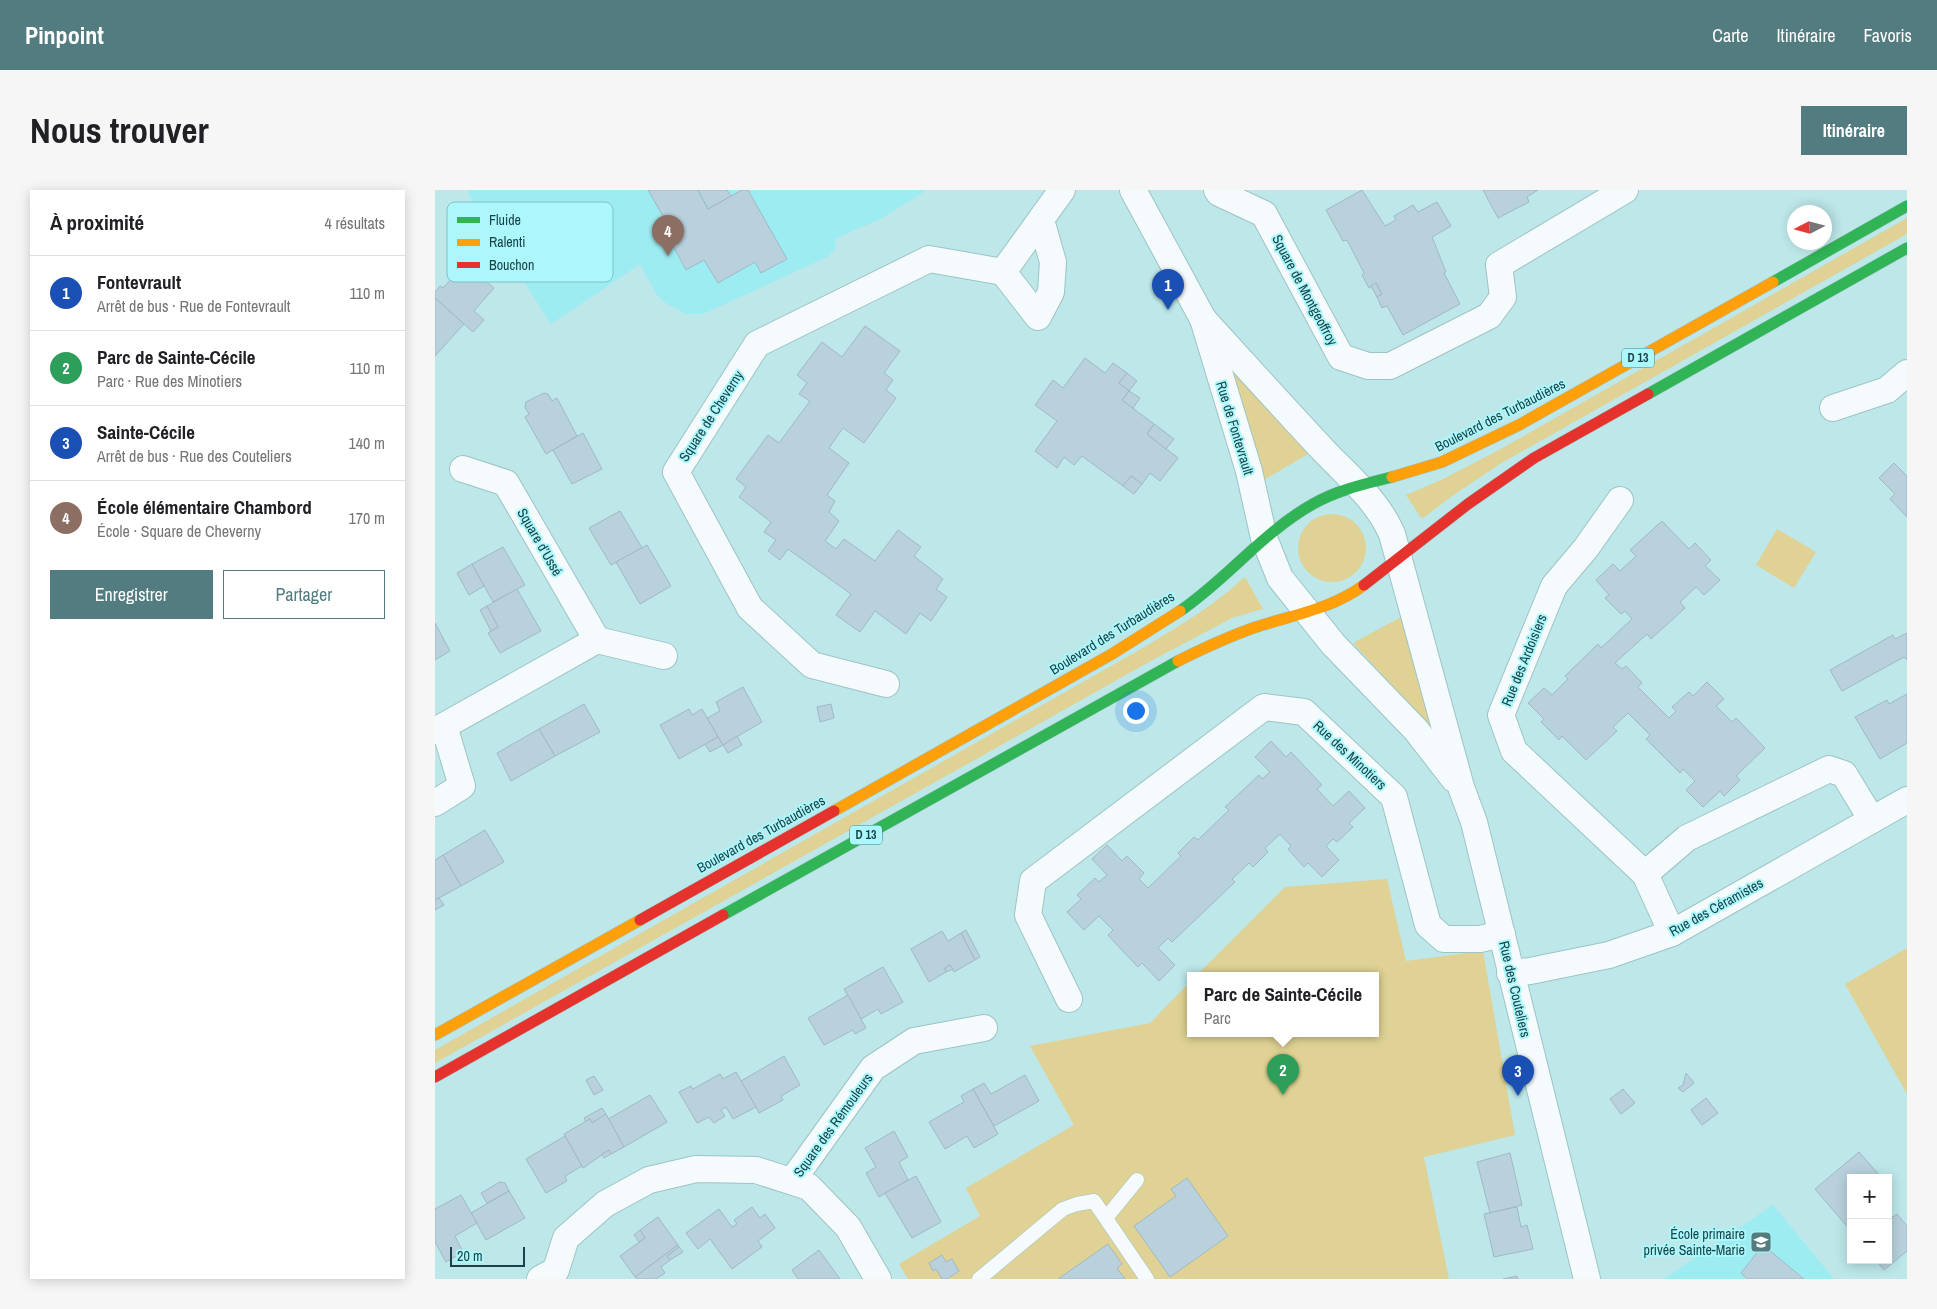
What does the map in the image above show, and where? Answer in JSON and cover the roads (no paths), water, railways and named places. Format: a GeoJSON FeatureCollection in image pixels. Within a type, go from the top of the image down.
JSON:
{"type":"FeatureCollection","features":[{"type":"Feature","properties":{"kind":"main road","name":"Boulevard des Turbaudières"},"geometry":{"type":"LineString","coordinates":[[435,1035],[1112,654],[1169,618],[1223,578],[1264,538],[1308,506],[1333,493],[1413,472],[1445,461],[1519,425],[1907,206]]}},
{"type":"Feature","properties":{"kind":"main road","name":"D 13"},"geometry":{"type":"LineString","coordinates":[[435,1077],[1132,685],[1190,655],[1254,628],[1306,613],[1352,594],[1400,559],[1467,504],[1534,458],[1907,248]]}},
{"type":"Feature","properties":{"kind":"street"},"geometry":{"type":"LineString","coordinates":[[1041,220],[1053,262],[1051,292],[1038,317],[1003,272],[1062,190]]}},
{"type":"Feature","properties":{"kind":"street","name":"Rue de Fontevrault"},"geometry":{"type":"LineString","coordinates":[[1133,190],[1203,319],[1249,472],[1264,538]]}},
{"type":"Feature","properties":{"kind":"street","name":"Square de Montgeoffroy"},"geometry":{"type":"LineString","coordinates":[[1217,190],[1219,194],[1264,214],[1341,357],[1368,366],[1390,366],[1489,316],[1503,297],[1499,265],[1625,190]]}},
{"type":"Feature","properties":{"kind":"street","name":"Square de Cheverny"},"geometry":{"type":"LineString","coordinates":[[886,684],[812,665],[750,608],[676,472],[757,344],[929,258],[1003,272]]}},
{"type":"Feature","properties":{"kind":"street","name":"Rue de Fontevrault"},"geometry":{"type":"LineString","coordinates":[[1203,319],[1358,485]]}},
{"type":"Feature","properties":{"kind":"street"},"geometry":{"type":"LineString","coordinates":[[1833,408],[1887,390],[1907,373]]}},
{"type":"Feature","properties":{"kind":"street","name":"Square d’Ussé"},"geometry":{"type":"LineString","coordinates":[[463,469],[506,483],[597,640]]}},
{"type":"Feature","properties":{"kind":"street"},"geometry":{"type":"LineString","coordinates":[[1358,485],[1386,521],[1400,559]]}},
{"type":"Feature","properties":{"kind":"street","name":"Rue des Ardoisiers"},"geometry":{"type":"LineString","coordinates":[[1620,500],[1586,548],[1555,586],[1501,715],[1514,752],[1645,874],[1672,933]]}},
{"type":"Feature","properties":{"kind":"street"},"geometry":{"type":"LineString","coordinates":[[1264,538],[1280,578],[1306,613]]}},
{"type":"Feature","properties":{"kind":"street","name":"Rue des Couteliers"},"geometry":{"type":"LineString","coordinates":[[1400,559],[1461,788],[1474,822],[1587,1279]]}},
{"type":"Feature","properties":{"kind":"street","name":"Rue des Couteliers"},"geometry":{"type":"LineString","coordinates":[[1306,613],[1416,730],[1461,788]]}},
{"type":"Feature","properties":{"kind":"street"},"geometry":{"type":"LineString","coordinates":[[435,803],[463,786],[439,729],[597,640],[664,656]]}},
{"type":"Feature","properties":{"kind":"street","name":"Rue des Minotiers"},"geometry":{"type":"LineString","coordinates":[[1069,999],[1027,915],[1033,881],[1265,707],[1304,712],[1394,797],[1428,925],[1444,939],[1479,939],[1502,934]]}},
{"type":"Feature","properties":{"kind":"street"},"geometry":{"type":"LineString","coordinates":[[1645,874],[1687,838],[1829,769],[1844,774],[1872,820]]}},
{"type":"Feature","properties":{"kind":"street","name":"Rue des Céramistes"},"geometry":{"type":"LineString","coordinates":[[1510,973],[1530,971],[1609,955],[1672,933],[1907,800]]}},
{"type":"Feature","properties":{"kind":"street","name":"Square des Rémouleurs"},"geometry":{"type":"LineString","coordinates":[[792,1181],[873,1068],[915,1041],[984,1028]]}},
{"type":"Feature","properties":{"kind":"street"},"geometry":{"type":"LineString","coordinates":[[540,1279],[556,1270],[565,1238],[605,1204],[649,1180],[696,1169],[756,1170],[809,1186],[848,1227],[878,1279]]}},
{"type":"Feature","properties":{"kind":"lane"},"geometry":{"type":"LineString","coordinates":[[1106,1218],[1137,1180]]}},
{"type":"Feature","properties":{"kind":"lane"},"geometry":{"type":"LineString","coordinates":[[979,1279],[1063,1209],[1094,1201],[1147,1279]]}},
{"type":"Feature","properties":{"kind":"place","name":"École élémentaire Chambord"},"geometry":{"type":"Point","coordinates":[668,256]}},
{"type":"Feature","properties":{"kind":"place","name":"Fontevrault"},"geometry":{"type":"Point","coordinates":[1168,310]}},
{"type":"Feature","properties":{"kind":"place","name":"Parc de Sainte-Cécile"},"geometry":{"type":"Point","coordinates":[1283,1095]}},
{"type":"Feature","properties":{"kind":"place","name":"Sainte-Cécile"},"geometry":{"type":"Point","coordinates":[1518,1096]}},
{"type":"Feature","properties":{"kind":"place","name":"École primaire privée Sainte-Marie"},"geometry":{"type":"Point","coordinates":[1761,1242]}}]}
